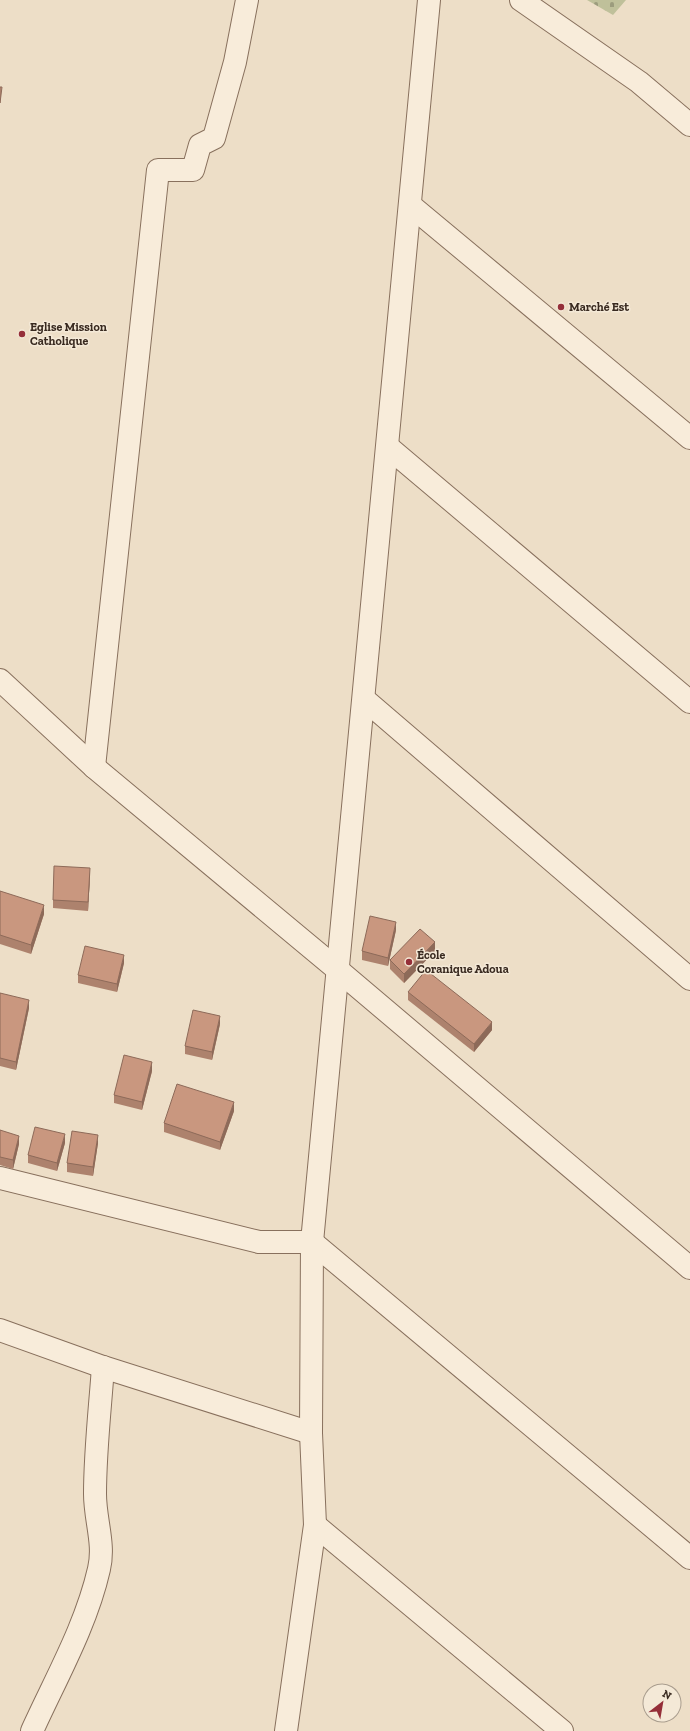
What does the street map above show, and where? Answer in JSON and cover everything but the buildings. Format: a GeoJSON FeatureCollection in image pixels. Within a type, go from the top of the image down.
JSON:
{"type":"FeatureCollection","features":[{"type":"Feature","properties":{"kind":"street"},"geometry":{"type":"LineString","coordinates":[[94,767],[158,170],[193,170],[200,145],[214,138],[235,62],[247,0]]}},
{"type":"Feature","properties":{"kind":"street"},"geometry":{"type":"LineString","coordinates":[[286,1731],[315,1524],[311,1433],[312,1242],[429,0]]}},
{"type":"Feature","properties":{"kind":"street"},"geometry":{"type":"LineString","coordinates":[[521,0],[639,82],[690,124]]}},
{"type":"Feature","properties":{"kind":"street"},"geometry":{"type":"LineString","coordinates":[[410,205],[690,438]]}},
{"type":"Feature","properties":{"kind":"street"},"geometry":{"type":"LineString","coordinates":[[388,446],[690,702]]}},
{"type":"Feature","properties":{"kind":"street"},"geometry":{"type":"LineString","coordinates":[[0,680],[94,767],[338,970],[690,1268]]}},
{"type":"Feature","properties":{"kind":"street"},"geometry":{"type":"LineString","coordinates":[[364,699],[690,979]]}},
{"type":"Feature","properties":{"kind":"street"},"geometry":{"type":"LineString","coordinates":[[0,1178],[258,1242],[312,1242],[690,1558]]}},
{"type":"Feature","properties":{"kind":"street"},"geometry":{"type":"LineString","coordinates":[[0,1330],[103,1367],[311,1433]]}},
{"type":"Feature","properties":{"kind":"street"},"geometry":{"type":"LineString","coordinates":[[32,1731],[85,1617],[100,1569],[102,1553],[101,1538],[96,1518],[95,1494],[103,1367]]}},
{"type":"Feature","properties":{"kind":"street"},"geometry":{"type":"LineString","coordinates":[[315,1524],[562,1731]]}},
{"type":"Feature","properties":{"kind":"green space"},"geometry":{"type":"Polygon","coordinates":[[[587,0],[626,0],[613,15],[587,0]]]}},
{"type":"Feature","properties":{"kind":"place","name":"Marché Est"},"geometry":{"type":"Point","coordinates":[561,307]}},
{"type":"Feature","properties":{"kind":"place","name":"Eglise Mission Catholique"},"geometry":{"type":"Point","coordinates":[22,334]}},
{"type":"Feature","properties":{"kind":"place","name":"École Coranique Adoua"},"geometry":{"type":"Point","coordinates":[409,962]}}]}
